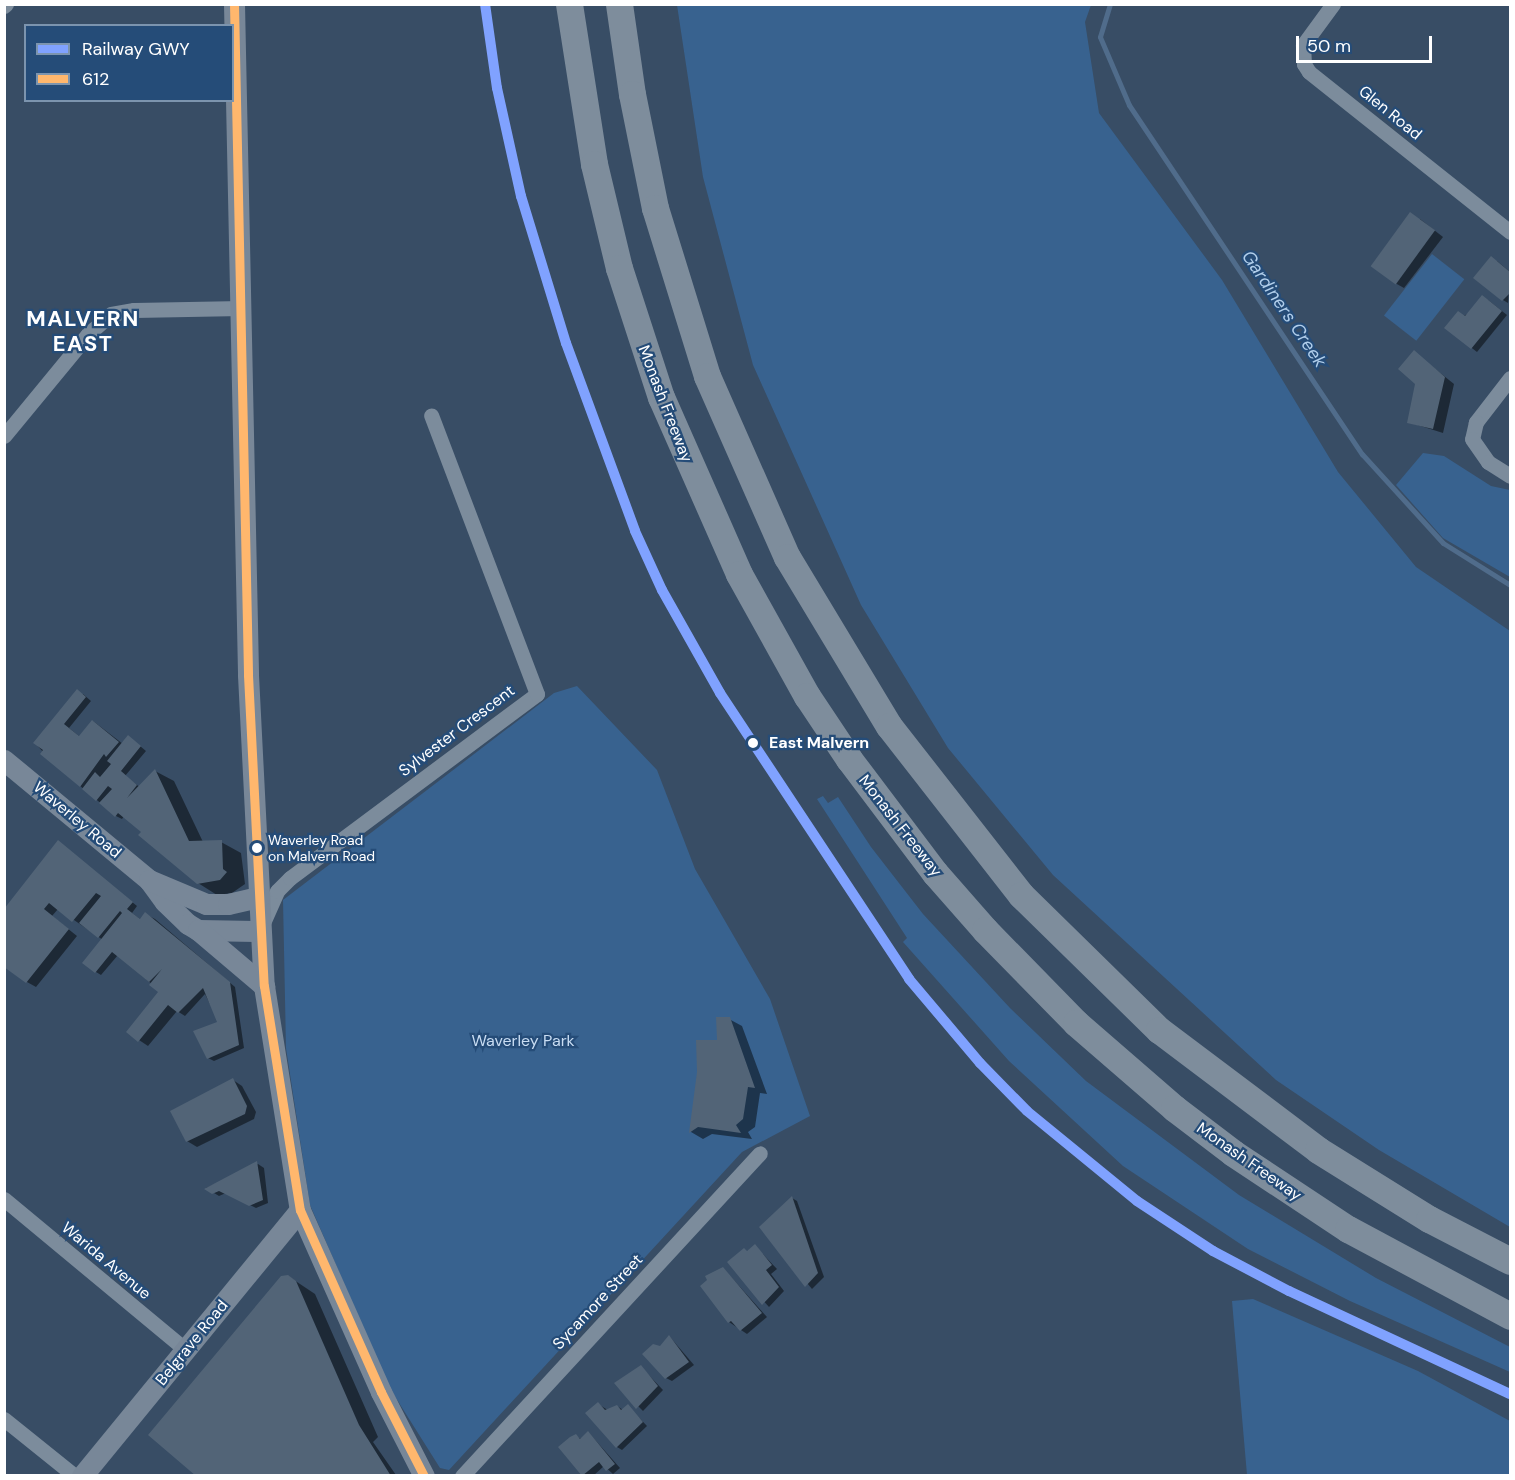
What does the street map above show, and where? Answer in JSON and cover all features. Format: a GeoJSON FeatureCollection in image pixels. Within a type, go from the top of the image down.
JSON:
{"type":"FeatureCollection","features":[{"type":"Feature","properties":{"kind":"highway","name":"Monash Freeway"},"geometry":{"type":"LineString","coordinates":[[569,4],[598,184],[619,268],[661,397],[739,574],[807,696],[849,759],[928,864],[985,930],[1076,1023],[1174,1108],[1241,1159],[1348,1229],[1510,1316]]}},
{"type":"Feature","properties":{"kind":"highway"},"geometry":{"type":"LineString","coordinates":[[619,4],[632,94],[655,208],[707,376],[787,557],[889,726],[1021,895],[1159,1030],[1326,1156],[1429,1219],[1510,1261]]}},
{"type":"Feature","properties":{"kind":"main road"},"geometry":{"type":"LineString","coordinates":[[234,4],[243,308],[249,675],[268,894],[260,931],[264,986],[300,1210],[381,1392],[424,1476]]}},
{"type":"Feature","properties":{"kind":"main road","name":"Waverley Road"},"geometry":{"type":"LineString","coordinates":[[4,760],[149,880],[177,915],[198,930],[244,973],[264,986]]}},
{"type":"Feature","properties":{"kind":"main road","name":"Waverley Road"},"geometry":{"type":"LineString","coordinates":[[149,880],[206,904],[228,904],[268,894]]}},
{"type":"Feature","properties":{"kind":"main road"},"geometry":{"type":"LineString","coordinates":[[198,930],[260,931]]}},
{"type":"Feature","properties":{"kind":"main road","name":"Belgrave Road"},"geometry":{"type":"LineString","coordinates":[[82,1476],[300,1210]]}},
{"type":"Feature","properties":{"kind":"street","name":"Glen Road"},"geometry":{"type":"LineString","coordinates":[[1333,4],[1303,45],[1304,64],[1309,72],[1510,232]]}},
{"type":"Feature","properties":{"kind":"street"},"geometry":{"type":"LineString","coordinates":[[4,436],[88,334],[111,314],[134,310],[243,308]]}},
{"type":"Feature","properties":{"kind":"street"},"geometry":{"type":"LineString","coordinates":[[1510,378],[1476,422],[1472,439],[1488,462],[1510,477]]}},
{"type":"Feature","properties":{"kind":"street","name":"Sylvester Crescent"},"geometry":{"type":"LineString","coordinates":[[268,894],[537,694],[431,415]]}},
{"type":"Feature","properties":{"kind":"street","name":"Sycamore Street"},"geometry":{"type":"LineString","coordinates":[[462,1476],[760,1153]]}},
{"type":"Feature","properties":{"kind":"street","name":"Warida Avenue"},"geometry":{"type":"LineString","coordinates":[[4,1199],[186,1350]]}},
{"type":"Feature","properties":{"kind":"street"},"geometry":{"type":"LineString","coordinates":[[4,1419],[75,1476]]}},
{"type":"Feature","properties":{"kind":"green space"},"geometry":{"type":"Polygon","coordinates":[[[677,5],[1091,5],[1085,22],[1099,113],[1222,280],[1338,472],[1416,567],[1510,631],[1510,1227],[1379,1150],[1276,1080],[1053,875],[948,748],[861,605],[753,365],[703,177],[677,5]]]}},
{"type":"Feature","properties":{"kind":"green space"},"geometry":{"type":"Polygon","coordinates":[[[1432,254],[1464,279],[1416,341],[1384,315],[1432,254]]]}},
{"type":"Feature","properties":{"kind":"green space"},"geometry":{"type":"Polygon","coordinates":[[[1423,453],[1444,456],[1491,486],[1510,490],[1510,577],[1443,538],[1396,485],[1423,453]]]}},
{"type":"Feature","properties":{"kind":"green space","name":"Waverley Park"},"geometry":{"type":"Polygon","coordinates":[[[577,686],[657,770],[695,869],[770,999],[810,1116],[742,1152],[449,1470],[440,1468],[389,1387],[310,1205],[286,1048],[283,900],[554,693],[577,686]]]}},
{"type":"Feature","properties":{"kind":"green space"},"geometry":{"type":"Polygon","coordinates":[[[823,796],[828,803],[838,797],[871,847],[923,914],[1010,1008],[1086,1081],[1239,1195],[1376,1278],[1510,1347],[1510,1372],[1350,1301],[1248,1249],[1123,1166],[1009,1061],[903,942],[907,938],[817,799],[823,796]]]}},
{"type":"Feature","properties":{"kind":"green space"},"geometry":{"type":"Polygon","coordinates":[[[1253,1299],[1418,1371],[1510,1421],[1510,1475],[1247,1475],[1232,1301],[1253,1299]]]}},
{"type":"Feature","properties":{"kind":"building"},"geometry":{"type":"Polygon","coordinates":[[[1410,212],[1435,230],[1396,284],[1371,266],[1410,212]]]}},
{"type":"Feature","properties":{"kind":"building"},"geometry":{"type":"Polygon","coordinates":[[[1491,256],[1510,272],[1510,293],[1502,301],[1473,278],[1491,256]]]}},
{"type":"Feature","properties":{"kind":"building"},"geometry":{"type":"Polygon","coordinates":[[[1482,295],[1502,311],[1471,349],[1444,328],[1458,311],[1465,316],[1482,295]]]}},
{"type":"Feature","properties":{"kind":"building"},"geometry":{"type":"Polygon","coordinates":[[[1414,350],[1445,377],[1433,429],[1407,423],[1415,384],[1398,369],[1414,350]]]}},
{"type":"Feature","properties":{"kind":"building"},"geometry":{"type":"Polygon","coordinates":[[[77,689],[86,697],[64,724],[79,736],[92,720],[119,742],[106,757],[104,754],[80,787],[40,754],[43,750],[33,743],[77,689]]]}},
{"type":"Feature","properties":{"kind":"building"},"geometry":{"type":"Polygon","coordinates":[[[128,735],[141,746],[121,771],[137,785],[127,798],[155,769],[189,841],[222,840],[223,869],[227,872],[220,880],[197,884],[138,835],[141,832],[118,813],[115,817],[99,803],[112,789],[108,786],[96,801],[82,789],[95,772],[100,777],[111,764],[107,761],[128,735]]]}},
{"type":"Feature","properties":{"kind":"building"},"geometry":{"type":"Polygon","coordinates":[[[58,840],[133,902],[127,909],[140,919],[145,912],[230,982],[239,1045],[207,1059],[193,1031],[217,1022],[203,988],[178,1013],[168,1005],[138,1042],[126,1032],[158,992],[149,985],[162,969],[149,982],[112,952],[95,973],[82,963],[122,913],[120,911],[98,938],[79,923],[101,896],[96,893],[72,922],[49,903],[44,909],[69,929],[26,983],[4,967],[4,909],[58,840]]]}},
{"type":"Feature","properties":{"kind":"building"},"geometry":{"type":"Polygon","coordinates":[[[716,1017],[730,1017],[755,1088],[748,1087],[743,1119],[736,1125],[741,1133],[698,1127],[689,1133],[697,1072],[696,1040],[717,1040],[716,1017]]]}},
{"type":"Feature","properties":{"kind":"building"},"geometry":{"type":"Polygon","coordinates":[[[233,1078],[247,1106],[245,1114],[186,1142],[170,1111],[233,1078]]]}},
{"type":"Feature","properties":{"kind":"building"},"geometry":{"type":"Polygon","coordinates":[[[257,1161],[263,1200],[249,1206],[219,1191],[212,1194],[204,1189],[257,1161]]]}},
{"type":"Feature","properties":{"kind":"building"},"geometry":{"type":"Polygon","coordinates":[[[792,1196],[818,1273],[805,1287],[759,1227],[792,1196]]]}},
{"type":"Feature","properties":{"kind":"building"},"geometry":{"type":"Polygon","coordinates":[[[755,1244],[772,1265],[766,1270],[779,1287],[762,1305],[727,1262],[744,1248],[747,1251],[755,1244]]]}},
{"type":"Feature","properties":{"kind":"building"},"geometry":{"type":"Polygon","coordinates":[[[723,1267],[762,1313],[740,1331],[731,1321],[728,1323],[700,1286],[707,1280],[705,1276],[723,1267]]]}},
{"type":"Feature","properties":{"kind":"building"},"geometry":{"type":"Polygon","coordinates":[[[288,1275],[296,1281],[359,1425],[391,1476],[196,1476],[148,1435],[281,1276],[288,1275]]]}},
{"type":"Feature","properties":{"kind":"building"},"geometry":{"type":"Polygon","coordinates":[[[669,1335],[689,1362],[665,1379],[642,1354],[653,1344],[660,1346],[669,1335]]]}},
{"type":"Feature","properties":{"kind":"building"},"geometry":{"type":"Polygon","coordinates":[[[641,1365],[658,1386],[636,1409],[614,1383],[641,1365]]]}},
{"type":"Feature","properties":{"kind":"building"},"geometry":{"type":"Polygon","coordinates":[[[598,1402],[605,1410],[617,1405],[621,1410],[628,1404],[643,1422],[616,1448],[585,1413],[598,1402]]]}},
{"type":"Feature","properties":{"kind":"building"},"geometry":{"type":"Polygon","coordinates":[[[588,1431],[615,1464],[606,1471],[599,1462],[582,1476],[558,1447],[576,1434],[580,1439],[588,1431]]]}},
{"type":"Feature","properties":{"kind":"waterway","name":"Gardiners Creek"},"geometry":{"type":"LineString","coordinates":[[1110,4],[1100,37],[1129,105],[1362,454],[1443,543],[1510,585]]}},
{"type":"Feature","properties":{"kind":"rail line","name":"GWY"},"geometry":{"type":"LineString","coordinates":[[485,4],[497,88],[521,196],[566,343],[635,531],[662,590],[720,693],[909,979],[980,1063],[1027,1111],[1137,1201],[1213,1251],[1289,1291],[1510,1394]]}},
{"type":"Feature","properties":{"kind":"transit line","name":"612"},"geometry":{"type":"LineString","coordinates":[[234,4],[248,675],[264,986],[300,1210],[381,1392],[424,1476]]}},
{"type":"Feature","properties":{"kind":"place","name":"East Malvern"},"geometry":{"type":"Point","coordinates":[753,743]}},
{"type":"Feature","properties":{"kind":"place","name":"Waverley Road on Malvern Road"},"geometry":{"type":"Point","coordinates":[257,848]}},
{"type":"Feature","properties":{"kind":"district","name":"MALVERN EAST"},"geometry":{"type":"Point","coordinates":[83,330]}}]}
